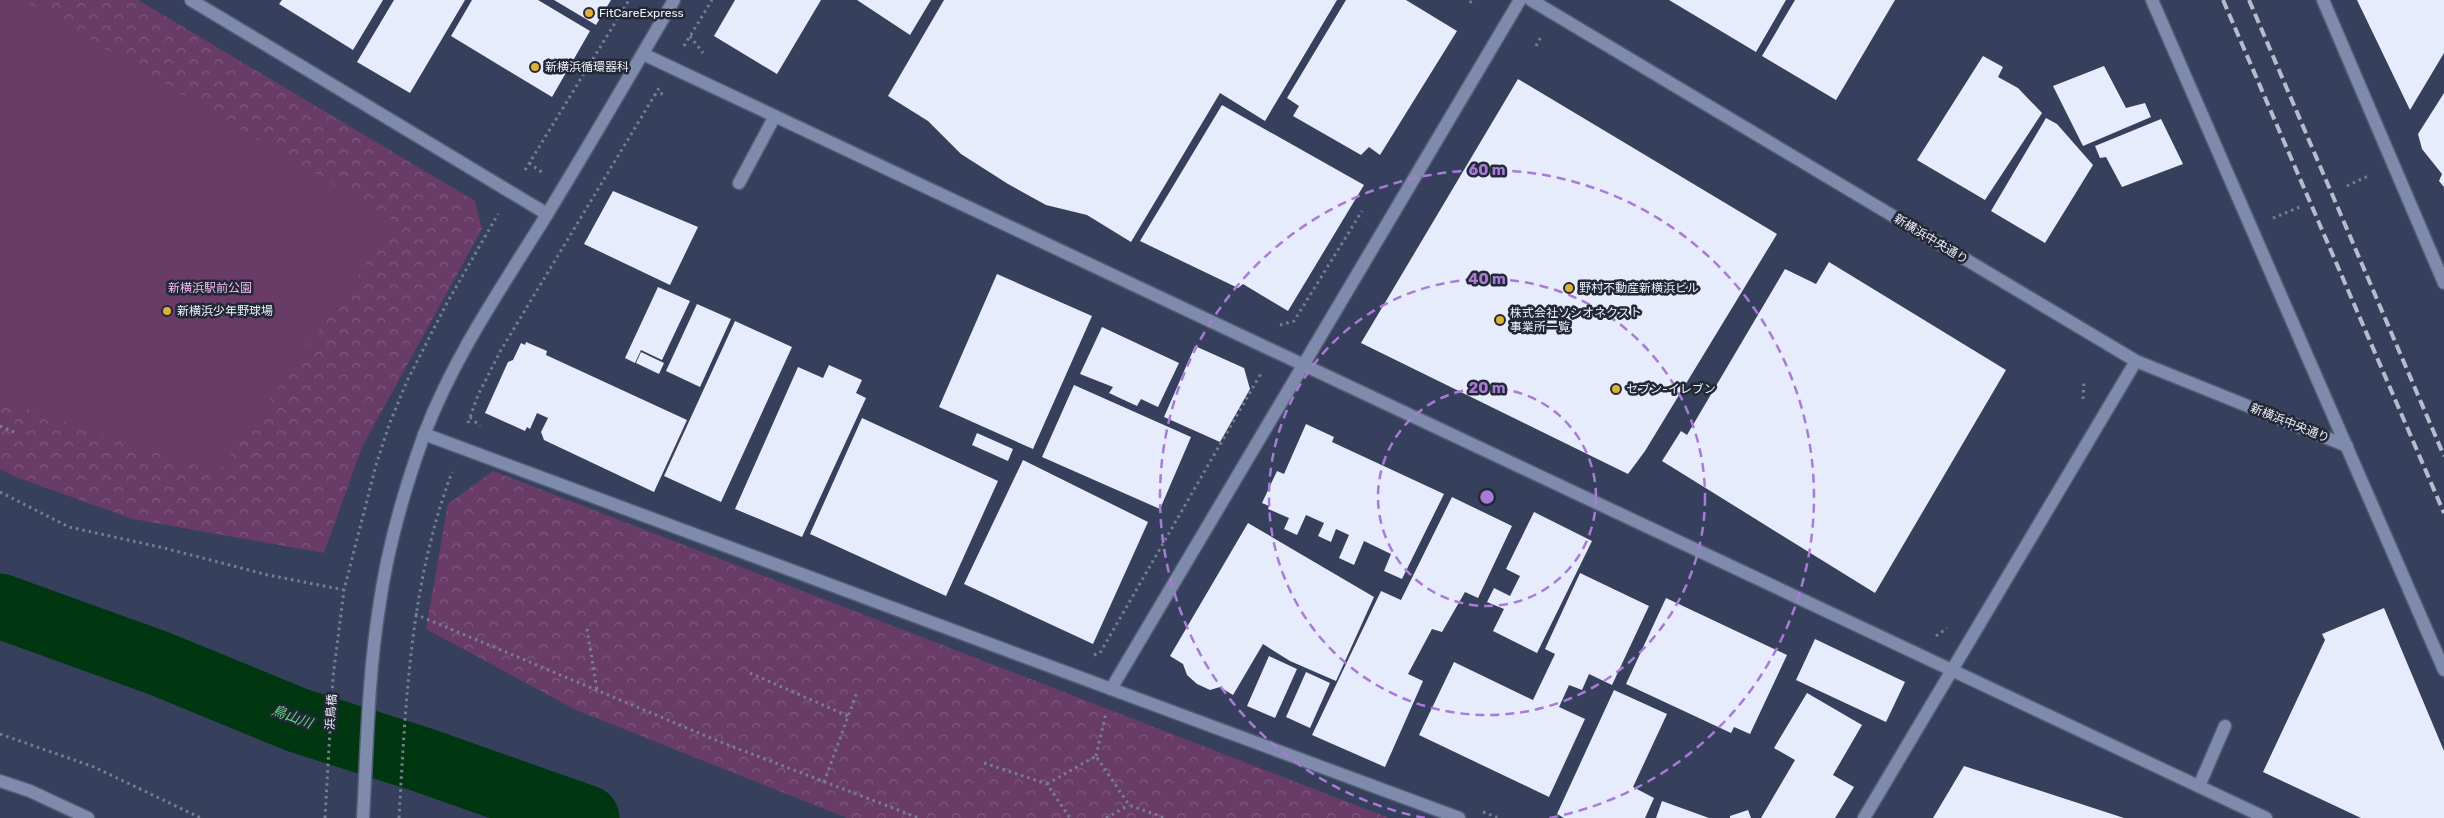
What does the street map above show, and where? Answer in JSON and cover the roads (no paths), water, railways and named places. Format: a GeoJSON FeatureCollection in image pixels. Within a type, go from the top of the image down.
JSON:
{"type":"FeatureCollection","features":[{"type":"Feature","properties":{"kind":"street"},"geometry":{"type":"LineString","coordinates":[[191,0],[547,214]]}},
{"type":"Feature","properties":{"kind":"street"},"geometry":{"type":"LineString","coordinates":[[363,818],[370,682],[377,618],[390,550],[410,476],[424,434],[445,386],[472,334],[547,214],[674,0]]}},
{"type":"Feature","properties":{"kind":"street"},"geometry":{"type":"LineString","coordinates":[[1111,689],[1520,0]]}},
{"type":"Feature","properties":{"kind":"street","name":"新横浜中央通り"},"geometry":{"type":"LineString","coordinates":[[1531,0],[2136,361],[2346,446]]}},
{"type":"Feature","properties":{"kind":"street"},"geometry":{"type":"LineString","coordinates":[[2152,0],[2444,670]]}},
{"type":"Feature","properties":{"kind":"street"},"geometry":{"type":"LineString","coordinates":[[2323,0],[2444,283]]}},
{"type":"Feature","properties":{"kind":"street"},"geometry":{"type":"LineString","coordinates":[[643,54],[2266,818]]}},
{"type":"Feature","properties":{"kind":"street"},"geometry":{"type":"LineString","coordinates":[[740,183],[775,116]]}},
{"type":"Feature","properties":{"kind":"street"},"geometry":{"type":"LineString","coordinates":[[1864,818],[2136,361]]}},
{"type":"Feature","properties":{"kind":"street"},"geometry":{"type":"LineString","coordinates":[[424,434],[1459,818]]}},
{"type":"Feature","properties":{"kind":"street"},"geometry":{"type":"LineString","coordinates":[[2199,786],[2225,726]]}},
{"type":"Feature","properties":{"kind":"street"},"geometry":{"type":"LineString","coordinates":[[0,781],[88,818]]}},
{"type":"Feature","properties":{"kind":"waterway","name":"鳥山川"},"geometry":{"type":"LineString","coordinates":[[0,606],[158,663],[297,720],[423,760],[587,818]]}},
{"type":"Feature","properties":{"kind":"railway"},"geometry":{"type":"LineString","coordinates":[[2223,0],[2444,513]]}},
{"type":"Feature","properties":{"kind":"railway"},"geometry":{"type":"LineString","coordinates":[[2249,0],[2444,456]]}},
{"type":"Feature","properties":{"kind":"place","name":"FitCareExpress"},"geometry":{"type":"Point","coordinates":[589,13]}},
{"type":"Feature","properties":{"kind":"place","name":"新横浜循環器科"},"geometry":{"type":"Point","coordinates":[535,67]}},
{"type":"Feature","properties":{"kind":"place","name":"野村不動産新横浜ビル"},"geometry":{"type":"Point","coordinates":[1569,288]}},
{"type":"Feature","properties":{"kind":"place","name":"新横浜少年野球場"},"geometry":{"type":"Point","coordinates":[167,311]}},
{"type":"Feature","properties":{"kind":"place","name":"株式会社ソシオネクスト 事業所一覧"},"geometry":{"type":"Point","coordinates":[1500,320]}},
{"type":"Feature","properties":{"kind":"place","name":"セブン-イレブン"},"geometry":{"type":"Point","coordinates":[1616,389]}},
{"type":"Feature","properties":{"kind":"park label","name":"新横浜駅前公園"},"geometry":{"type":"Point","coordinates":[210,288]}}]}
